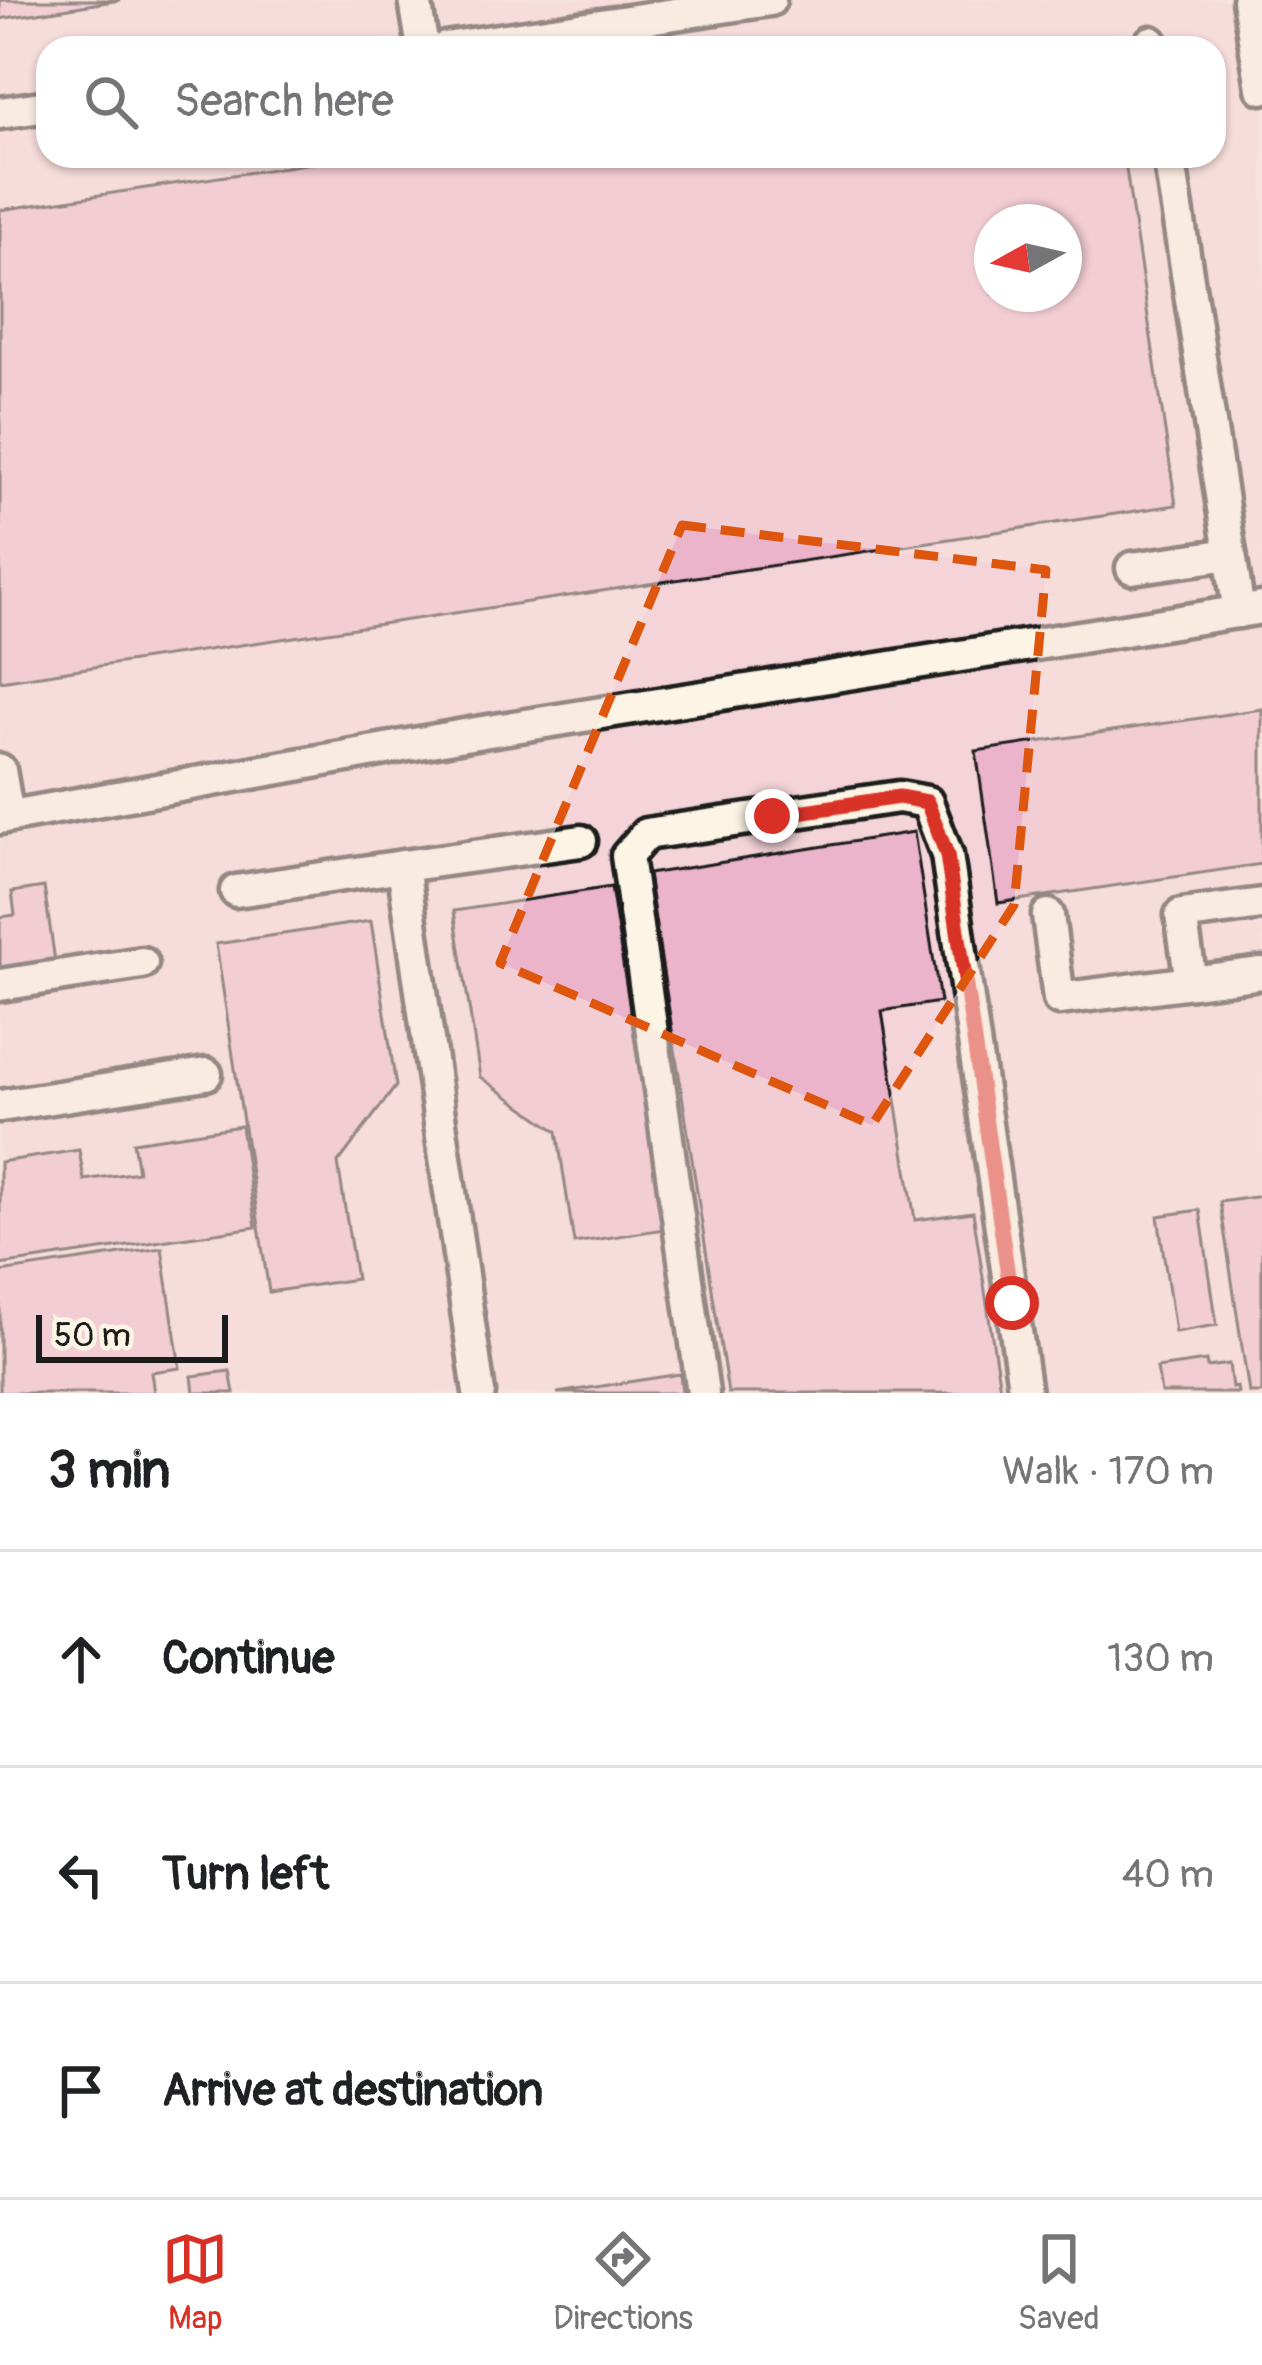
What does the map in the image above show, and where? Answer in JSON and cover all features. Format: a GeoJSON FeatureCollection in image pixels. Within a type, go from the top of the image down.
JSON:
{"type":"FeatureCollection","features":[{"type":"Feature","properties":{"kind":"street"},"geometry":{"type":"LineString","coordinates":[[415,0],[421,36]]}},
{"type":"Feature","properties":{"kind":"street"},"geometry":{"type":"LineString","coordinates":[[508,36],[650,9],[770,0]]}},
{"type":"Feature","properties":{"kind":"street"},"geometry":{"type":"LineString","coordinates":[[1248,0],[1262,88]]}},
{"type":"Feature","properties":{"kind":"street"},"geometry":{"type":"LineString","coordinates":[[0,113],[36,108]]}},
{"type":"Feature","properties":{"kind":"street"},"geometry":{"type":"LineString","coordinates":[[0,770],[4,817],[494,730],[1250,610],[1230,554],[1170,168]]}},
{"type":"Feature","properties":{"kind":"street"},"geometry":{"type":"LineString","coordinates":[[1132,568],[1230,554]]}},
{"type":"Feature","properties":{"kind":"street"},"geometry":{"type":"LineString","coordinates":[[703,1393],[627,856],[646,834],[899,797],[927,802],[947,855],[1025,1393]]}},
{"type":"Feature","properties":{"kind":"street"},"geometry":{"type":"LineString","coordinates":[[236,891],[581,841]]}},
{"type":"Feature","properties":{"kind":"street"},"geometry":{"type":"LineString","coordinates":[[403,866],[478,1393]]}},
{"type":"Feature","properties":{"kind":"street"},"geometry":{"type":"LineString","coordinates":[[1191,982],[1181,916],[1262,904]]}},
{"type":"Feature","properties":{"kind":"street"},"geometry":{"type":"LineString","coordinates":[[1048,915],[1059,999],[1262,973]]}},
{"type":"Feature","properties":{"kind":"street"},"geometry":{"type":"LineString","coordinates":[[0,986],[142,963]]}},
{"type":"Feature","properties":{"kind":"street"},"geometry":{"type":"LineString","coordinates":[[0,1106],[206,1074]]}},
{"type":"Feature","properties":{"kind":"highlighted area"},"geometry":{"type":"Polygon","coordinates":[[[682,525],[1046,570],[1014,905],[872,1125],[500,963],[682,525]]]}},
{"type":"Feature","properties":{"kind":"shaded area"},"geometry":{"type":"Polygon","coordinates":[[[0,0],[1262,0],[1262,1393],[0,1393],[0,0]]]}},
{"type":"Feature","properties":{"kind":"building"},"geometry":{"type":"Polygon","coordinates":[[[0,0],[120,0],[0,19],[0,0]]]}},
{"type":"Feature","properties":{"kind":"building"},"geometry":{"type":"Polygon","coordinates":[[[279,168],[1126,168],[1176,505],[0,681],[0,210],[279,168]]]}},
{"type":"Feature","properties":{"kind":"building"},"geometry":{"type":"Polygon","coordinates":[[[1262,709],[1262,864],[998,903],[976,751],[1262,709]]]}},
{"type":"Feature","properties":{"kind":"building"},"geometry":{"type":"Polygon","coordinates":[[[914,832],[940,1002],[882,1011],[915,1220],[973,1212],[1000,1389],[973,1393],[728,1393],[648,874],[914,832]]]}},
{"type":"Feature","properties":{"kind":"building"},"geometry":{"type":"Polygon","coordinates":[[[44,887],[55,961],[0,969],[0,917],[15,915],[12,892],[44,887]]]}},
{"type":"Feature","properties":{"kind":"building"},"geometry":{"type":"Polygon","coordinates":[[[611,887],[664,1229],[574,1243],[557,1131],[480,1077],[454,911],[611,887]]]}},
{"type":"Feature","properties":{"kind":"building"},"geometry":{"type":"Polygon","coordinates":[[[371,921],[396,1086],[338,1163],[356,1279],[269,1292],[216,944],[371,921]]]}},
{"type":"Feature","properties":{"kind":"building"},"geometry":{"type":"Polygon","coordinates":[[[241,1126],[256,1227],[0,1265],[0,1162],[79,1150],[84,1180],[138,1172],[133,1142],[241,1126]]]}},
{"type":"Feature","properties":{"kind":"building"},"geometry":{"type":"Polygon","coordinates":[[[1262,1196],[1262,1393],[1249,1393],[1220,1202],[1262,1196]]]}},
{"type":"Feature","properties":{"kind":"building"},"geometry":{"type":"Polygon","coordinates":[[[1200,1210],[1217,1325],[1175,1332],[1158,1216],[1200,1210]]]}},
{"type":"Feature","properties":{"kind":"building"},"geometry":{"type":"Polygon","coordinates":[[[162,1248],[180,1368],[151,1372],[154,1393],[0,1393],[0,1272],[162,1248]]]}},
{"type":"Feature","properties":{"kind":"building"},"geometry":{"type":"Polygon","coordinates":[[[1206,1361],[1207,1367],[1229,1364],[1232,1388],[1237,1387],[1238,1393],[1161,1393],[1157,1368],[1206,1361]]]}},
{"type":"Feature","properties":{"kind":"building"},"geometry":{"type":"Polygon","coordinates":[[[230,1371],[234,1393],[194,1393],[192,1376],[230,1371]]]}},
{"type":"Feature","properties":{"kind":"building"},"geometry":{"type":"Polygon","coordinates":[[[680,1374],[682,1393],[557,1393],[680,1374]]]}},
{"type":"Feature","properties":{"kind":"route"},"geometry":{"type":"LineString","coordinates":[[772,816],[899,797],[927,802],[947,855],[1012,1303]]}}]}
